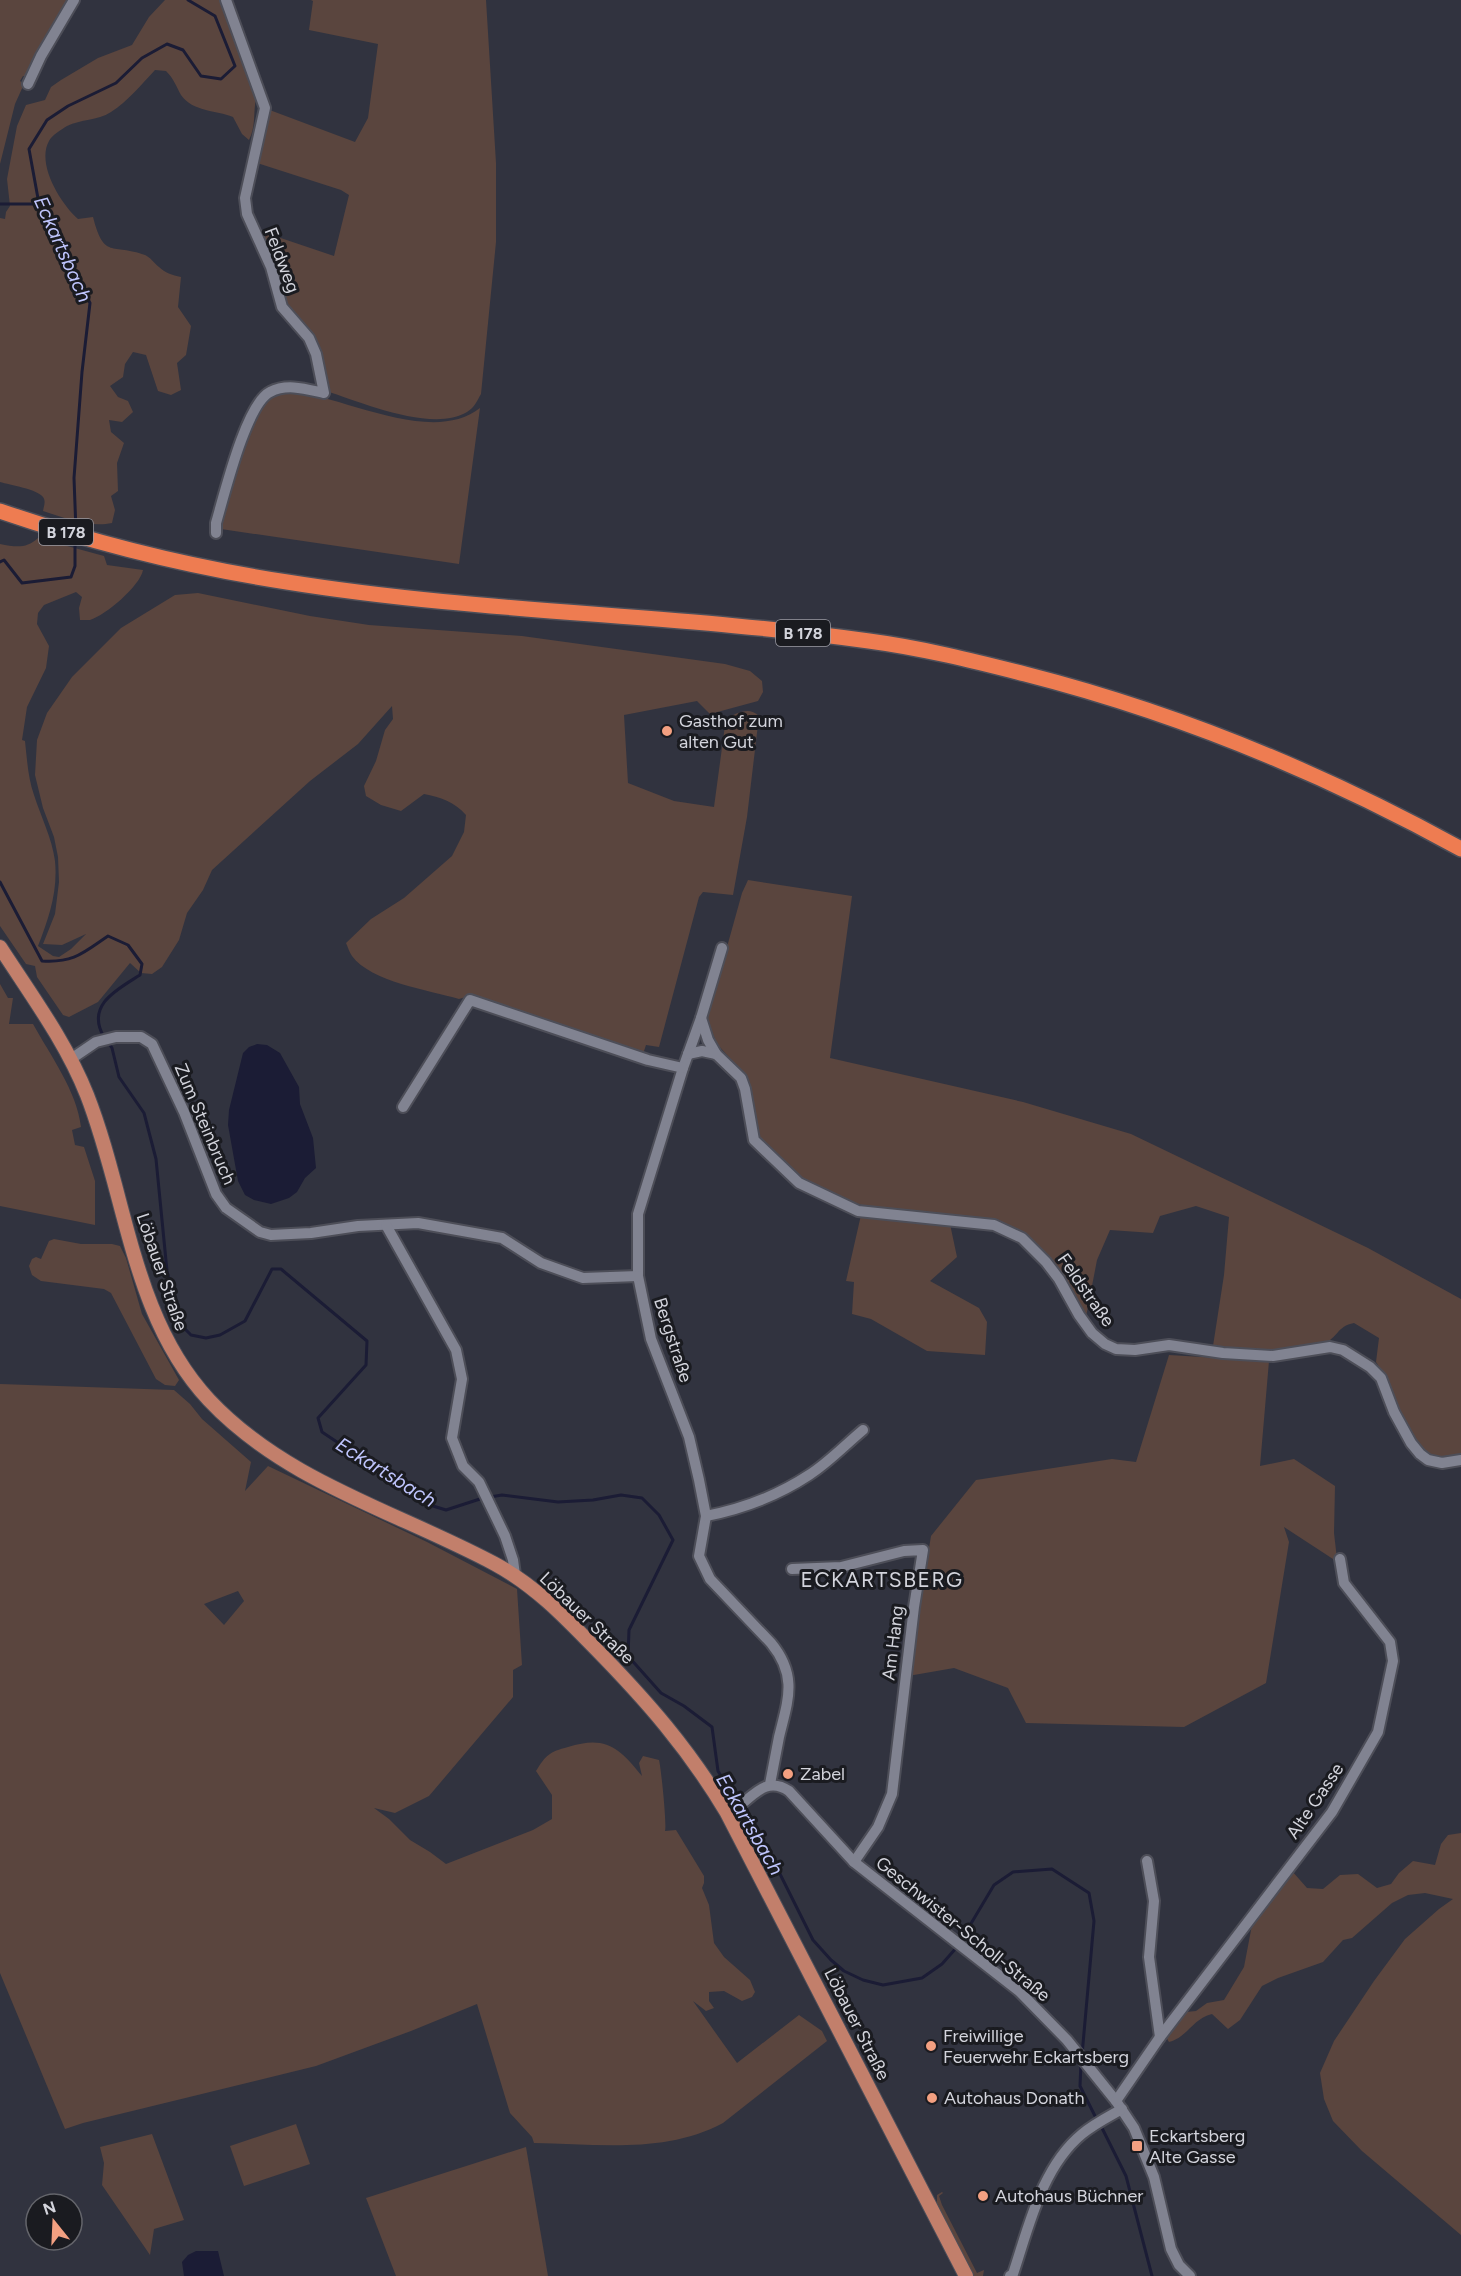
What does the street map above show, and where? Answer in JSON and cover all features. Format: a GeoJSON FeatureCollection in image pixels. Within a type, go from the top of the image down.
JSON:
{"type":"FeatureCollection","features":[{"type":"Feature","properties":{"kind":"highway","name":"B 178"},"geometry":{"type":"LineString","coordinates":[[0,511],[112,546],[289,583],[472,604],[734,625],[873,641],[972,660],[1084,689],[1213,733],[1366,799],[1461,849]]}},
{"type":"Feature","properties":{"kind":"main road","name":"Löbauer Straße"},"geometry":{"type":"LineString","coordinates":[[0,947],[71,1059],[88,1097],[152,1308],[173,1354],[186,1374],[210,1402],[298,1471],[480,1556],[514,1575],[546,1599],[654,1710],[734,1808],[966,2276]]}},
{"type":"Feature","properties":{"kind":"street"},"geometry":{"type":"LineString","coordinates":[[28,84],[41,56],[74,0]]}},
{"type":"Feature","properties":{"kind":"street","name":"Feldweg"},"geometry":{"type":"LineString","coordinates":[[216,533],[216,523],[246,428],[256,406],[269,393],[294,387],[324,393],[316,354],[309,338],[282,307],[271,267],[247,214],[245,198],[265,108],[226,0]]}},
{"type":"Feature","properties":{"kind":"street","name":"Bergstraße"},"geometry":{"type":"LineString","coordinates":[[722,948],[701,1018],[682,1068],[638,1214],[638,1276],[651,1339],[689,1437],[705,1516],[699,1556],[710,1579],[781,1655],[789,1681],[790,1694],[770,1784]]}},
{"type":"Feature","properties":{"kind":"street"},"geometry":{"type":"LineString","coordinates":[[403,1107],[470,1000],[648,1060],[682,1068]]}},
{"type":"Feature","properties":{"kind":"street","name":"Feldstraße"},"geometry":{"type":"LineString","coordinates":[[701,1018],[708,1040],[716,1054],[741,1078],[754,1140],[799,1183],[858,1211],[994,1225],[1022,1238],[1059,1279],[1079,1316],[1092,1333],[1105,1344],[1116,1349],[1135,1350],[1169,1345],[1223,1353],[1273,1356],[1330,1347],[1343,1350],[1370,1367],[1382,1378],[1394,1412],[1411,1443],[1420,1454],[1428,1460],[1442,1464],[1461,1460]]}},
{"type":"Feature","properties":{"kind":"street","name":"Zum Steinbruch"},"geometry":{"type":"LineString","coordinates":[[71,1059],[96,1042],[116,1037],[141,1037],[152,1044],[184,1112],[216,1194],[225,1208],[260,1232],[271,1235],[311,1233],[358,1226],[418,1223],[502,1238],[541,1263],[583,1278],[638,1276]]}},
{"type":"Feature","properties":{"kind":"street"},"geometry":{"type":"LineString","coordinates":[[688,1054],[702,1051],[716,1054]]}},
{"type":"Feature","properties":{"kind":"street"},"geometry":{"type":"LineString","coordinates":[[386,1225],[456,1350],[462,1379],[452,1438],[463,1466],[482,1488],[490,1505],[510,1550],[514,1575]]}},
{"type":"Feature","properties":{"kind":"street"},"geometry":{"type":"LineString","coordinates":[[705,1516],[737,1510],[769,1497],[810,1474],[863,1430]]}},
{"type":"Feature","properties":{"kind":"street","name":"Am Hang"},"geometry":{"type":"LineString","coordinates":[[792,1569],[841,1567],[904,1551],[923,1550],[892,1794],[878,1827],[854,1862]]}},
{"type":"Feature","properties":{"kind":"street","name":"Alte Gasse"},"geometry":{"type":"LineString","coordinates":[[1011,2276],[1046,2184],[1064,2153],[1119,2105],[1160,2037],[1332,1812],[1378,1732],[1393,1661],[1390,1642],[1344,1583],[1340,1559]]}},
{"type":"Feature","properties":{"kind":"street"},"geometry":{"type":"LineString","coordinates":[[734,1808],[763,1786],[770,1784]]}},
{"type":"Feature","properties":{"kind":"street","name":"Geschwister-Scholl-Straße"},"geometry":{"type":"LineString","coordinates":[[770,1784],[782,1786],[789,1791],[854,1862],[1025,1997],[1077,2052],[1119,2105],[1134,2128],[1152,2171],[1171,2249],[1179,2265],[1190,2276]]}},
{"type":"Feature","properties":{"kind":"street"},"geometry":{"type":"LineString","coordinates":[[1147,1861],[1154,1901],[1149,1957],[1160,2037]]}},
{"type":"Feature","properties":{"kind":"shaded area"},"geometry":{"type":"Polygon","coordinates":[[[0,0],[69,0],[27,76],[23,76],[20,81],[24,84],[15,104],[0,164],[0,0]]]}},
{"type":"Feature","properties":{"kind":"shaded area"},"geometry":{"type":"Polygon","coordinates":[[[165,0],[221,0],[256,98],[254,125],[249,140],[242,134],[233,117],[192,105],[181,95],[166,71],[155,70],[117,108],[100,117],[67,126],[49,141],[46,150],[48,172],[64,204],[78,219],[93,217],[101,239],[106,245],[145,255],[164,271],[181,277],[178,307],[191,326],[186,355],[177,363],[181,390],[171,395],[158,391],[146,355],[133,352],[125,364],[123,377],[110,386],[118,397],[128,401],[133,412],[122,422],[109,420],[111,432],[124,443],[117,463],[118,491],[111,496],[115,510],[112,523],[86,523],[43,511],[44,500],[40,494],[0,482],[0,218],[5,219],[10,206],[7,179],[17,126],[26,105],[45,100],[51,87],[98,58],[132,45],[149,17],[165,0]]]}},
{"type":"Feature","properties":{"kind":"shaded area"},"geometry":{"type":"Polygon","coordinates":[[[311,0],[486,0],[496,163],[496,242],[481,394],[467,412],[452,418],[435,419],[396,414],[326,391],[319,356],[288,311],[257,230],[334,256],[349,195],[341,190],[254,162],[267,109],[355,142],[368,118],[378,44],[309,30],[313,1],[311,0]]]}},
{"type":"Feature","properties":{"kind":"shaded area"},"geometry":{"type":"Polygon","coordinates":[[[287,390],[413,421],[437,422],[460,418],[480,408],[459,564],[221,529],[219,524],[253,419],[263,403],[273,395],[287,390]]]}},
{"type":"Feature","properties":{"kind":"shaded area"},"geometry":{"type":"Polygon","coordinates":[[[38,538],[104,556],[107,565],[143,570],[141,577],[129,592],[105,612],[90,620],[80,620],[79,608],[82,597],[76,592],[44,605],[38,613],[37,624],[49,646],[46,668],[27,707],[22,740],[25,741],[32,789],[54,852],[56,872],[52,904],[38,946],[53,956],[59,957],[71,949],[86,934],[62,945],[43,944],[55,914],[59,882],[54,837],[43,808],[35,775],[37,740],[47,713],[72,677],[121,628],[175,595],[198,593],[310,616],[369,625],[522,636],[725,664],[750,671],[762,681],[763,692],[758,701],[710,714],[697,701],[624,715],[628,783],[674,801],[714,807],[726,718],[747,711],[759,716],[747,817],[733,895],[703,892],[699,897],[659,1047],[646,1045],[643,1054],[469,996],[459,999],[401,984],[373,972],[352,956],[346,943],[371,919],[404,898],[452,856],[464,832],[466,815],[452,803],[424,794],[401,811],[381,805],[366,796],[364,786],[376,761],[385,730],[393,719],[392,706],[358,744],[310,781],[212,870],[203,890],[187,913],[179,940],[162,967],[152,974],[141,973],[130,963],[98,1002],[69,1017],[63,1015],[37,977],[35,966],[26,964],[0,926],[0,544],[20,546],[29,544],[38,538]]]}},
{"type":"Feature","properties":{"kind":"shaded area"},"geometry":{"type":"Polygon","coordinates":[[[748,880],[852,896],[830,1058],[1023,1102],[1131,1134],[1368,1248],[1461,1299],[1461,1455],[1438,1457],[1427,1452],[1417,1443],[1401,1416],[1376,1362],[1379,1338],[1354,1323],[1344,1327],[1332,1339],[1310,1347],[1269,1350],[1213,1346],[1224,1275],[1229,1217],[1196,1206],[1160,1216],[1153,1233],[1110,1230],[1097,1260],[1086,1317],[1062,1276],[994,1222],[862,1205],[807,1184],[757,1140],[745,1075],[717,1044],[707,1019],[742,893],[748,880]]]}},
{"type":"Feature","properties":{"kind":"shaded area"},"geometry":{"type":"Polygon","coordinates":[[[0,984],[8,998],[13,998],[9,1024],[33,1024],[69,1087],[81,1127],[72,1130],[75,1145],[84,1147],[95,1181],[95,1225],[0,1206],[0,984]]]}},
{"type":"Feature","properties":{"kind":"shaded area"},"geometry":{"type":"Polygon","coordinates":[[[861,1215],[950,1224],[957,1257],[930,1281],[979,1308],[987,1322],[985,1355],[927,1351],[871,1319],[852,1314],[854,1282],[846,1281],[861,1215]]]}},
{"type":"Feature","properties":{"kind":"shaded area"},"geometry":{"type":"Polygon","coordinates":[[[54,1239],[81,1244],[120,1246],[126,1258],[142,1314],[179,1380],[175,1386],[165,1385],[156,1379],[111,1293],[104,1289],[41,1281],[32,1275],[29,1266],[32,1259],[36,1257],[41,1259],[49,1241],[54,1239]]]}},
{"type":"Feature","properties":{"kind":"shaded area"},"geometry":{"type":"Polygon","coordinates":[[[1169,1355],[1269,1361],[1260,1466],[1294,1459],[1335,1486],[1334,1533],[1337,1559],[1333,1559],[1284,1527],[1289,1542],[1266,1683],[1184,1727],[1026,1723],[1008,1688],[954,1668],[908,1676],[931,1536],[976,1480],[1112,1459],[1136,1462],[1169,1355]]]}},
{"type":"Feature","properties":{"kind":"shaded area"},"geometry":{"type":"Polygon","coordinates":[[[0,1384],[174,1390],[202,1419],[251,1462],[245,1491],[268,1466],[427,1542],[517,1589],[522,1665],[513,1670],[513,1697],[429,1796],[395,1813],[374,1808],[410,1840],[446,1864],[533,1830],[552,1819],[552,1795],[536,1771],[552,1753],[581,1744],[602,1743],[618,1751],[642,1776],[639,1763],[643,1756],[659,1760],[664,1796],[665,1831],[676,1830],[704,1876],[702,1888],[709,1905],[714,1943],[724,1957],[750,1980],[755,1992],[752,1997],[742,2001],[724,1991],[709,1992],[709,2001],[714,2008],[706,2011],[693,2001],[737,2063],[799,2015],[822,2031],[827,2041],[723,2123],[701,2133],[654,2143],[606,2145],[534,2143],[532,2137],[510,2113],[477,2004],[316,2066],[65,2129],[0,1973],[0,1384]],[[238,1591],[204,1604],[224,1625],[244,1601],[238,1591]]]}},
{"type":"Feature","properties":{"kind":"shaded area"},"geometry":{"type":"Polygon","coordinates":[[[1461,1833],[1461,2235],[1362,2151],[1333,2121],[1324,2099],[1320,2073],[1334,2041],[1405,1939],[1453,1899],[1425,1893],[1408,1895],[1392,1903],[1352,1938],[1343,1940],[1323,1962],[1262,1986],[1240,2020],[1228,2029],[1212,2014],[1205,2016],[1175,2040],[1169,2042],[1166,2037],[1186,2012],[1196,2011],[1207,2003],[1224,2000],[1244,1967],[1252,1925],[1292,1871],[1307,1888],[1323,1889],[1340,1875],[1358,1874],[1377,1888],[1391,1884],[1399,1873],[1413,1861],[1435,1865],[1441,1844],[1448,1835],[1461,1833]]]}},
{"type":"Feature","properties":{"kind":"shaded area"},"geometry":{"type":"Polygon","coordinates":[[[296,2124],[310,2164],[244,2186],[230,2146],[296,2124]]]}},
{"type":"Feature","properties":{"kind":"shaded area"},"geometry":{"type":"Polygon","coordinates":[[[152,2134],[184,2220],[154,2229],[150,2255],[102,2185],[104,2163],[100,2147],[152,2134]]]}},
{"type":"Feature","properties":{"kind":"shaded area"},"geometry":{"type":"Polygon","coordinates":[[[526,2147],[548,2276],[396,2276],[366,2198],[526,2147]]]}},
{"type":"Feature","properties":{"kind":"shaded area"},"geometry":{"type":"Polygon","coordinates":[[[942,2192],[939,2196],[942,2205],[977,2273],[984,2270],[983,2276],[972,2276],[937,2206],[937,2195],[942,2192]]]}},
{"type":"Feature","properties":{"kind":"water"},"geometry":{"type":"Polygon","coordinates":[[[257,1044],[267,1045],[280,1053],[299,1087],[300,1104],[313,1138],[316,1168],[305,1178],[297,1192],[289,1198],[271,1204],[245,1195],[238,1181],[228,1125],[229,1110],[243,1053],[249,1047],[257,1044]]]}},
{"type":"Feature","properties":{"kind":"water"},"geometry":{"type":"Polygon","coordinates":[[[196,2251],[218,2251],[224,2276],[184,2276],[182,2262],[196,2251]]]}},
{"type":"Feature","properties":{"kind":"waterway","name":"Eckartsbach"},"geometry":{"type":"LineString","coordinates":[[76,531],[74,478],[90,303],[39,204],[29,149],[47,120],[68,106],[116,83],[142,58],[167,44],[183,50],[201,76],[221,79],[235,66],[215,16],[188,0]]}},
{"type":"Feature","properties":{"kind":"waterway"},"geometry":{"type":"LineString","coordinates":[[0,204],[39,204]]}},
{"type":"Feature","properties":{"kind":"waterway","name":"Eckartsbach"},"geometry":{"type":"LineString","coordinates":[[0,562],[4,560],[22,583],[71,577],[75,566],[75,541]]}},
{"type":"Feature","properties":{"kind":"waterway","name":"Eckartsbach"},"geometry":{"type":"LineString","coordinates":[[0,882],[42,961],[78,956],[108,936],[128,945],[142,964],[140,975],[114,992],[101,1007],[99,1026],[104,1037]]}},
{"type":"Feature","properties":{"kind":"waterway","name":"Eckartsbach"},"geometry":{"type":"LineString","coordinates":[[108,1042],[112,1048],[119,1077],[144,1113],[156,1159],[167,1271],[180,1324],[191,1335],[206,1338],[220,1335],[245,1321],[272,1269],[281,1269],[367,1341],[366,1365],[318,1418],[322,1432],[433,1506],[446,1510],[483,1498]]}},
{"type":"Feature","properties":{"kind":"waterway","name":"Eckartsbach"},"geometry":{"type":"LineString","coordinates":[[490,1497],[502,1495],[558,1502],[593,1500],[621,1495],[642,1498],[659,1515],[673,1540],[629,1630],[628,1656],[661,1693],[684,1706],[712,1727],[718,1771],[780,1874],[813,1940],[844,1971],[863,1980],[883,1985],[922,1978],[942,1964],[957,1947]]}},
{"type":"Feature","properties":{"kind":"waterway","name":"Eckartsbach"},"geometry":{"type":"LineString","coordinates":[[960,1942],[994,1885],[1013,1872],[1052,1869],[1089,1893],[1094,1921],[1082,2055]]}},
{"type":"Feature","properties":{"kind":"waterway","name":"Eckartsbach"},"geometry":{"type":"LineString","coordinates":[[1081,2062],[1080,2086],[1097,2120]]}},
{"type":"Feature","properties":{"kind":"waterway","name":"Eckartsbach"},"geometry":{"type":"LineString","coordinates":[[1101,2126],[1126,2176],[1152,2276]]}},
{"type":"Feature","properties":{"kind":"place","name":"Gasthof zum alten Gut"},"geometry":{"type":"Point","coordinates":[667,731]}},
{"type":"Feature","properties":{"kind":"place","name":"Zabel"},"geometry":{"type":"Point","coordinates":[788,1774]}},
{"type":"Feature","properties":{"kind":"place","name":"Freiwillige Feuerwehr Eckartsberg"},"geometry":{"type":"Point","coordinates":[931,2046]}},
{"type":"Feature","properties":{"kind":"place","name":"Autohaus Donath"},"geometry":{"type":"Point","coordinates":[932,2098]}},
{"type":"Feature","properties":{"kind":"place","name":"Eckartsberg Alte Gasse"},"geometry":{"type":"Point","coordinates":[1137,2146]}},
{"type":"Feature","properties":{"kind":"place","name":"Autohaus Büchner"},"geometry":{"type":"Point","coordinates":[983,2196]}},
{"type":"Feature","properties":{"kind":"district","name":"ECKARTSBERG"},"geometry":{"type":"Point","coordinates":[882,1579]}}]}
